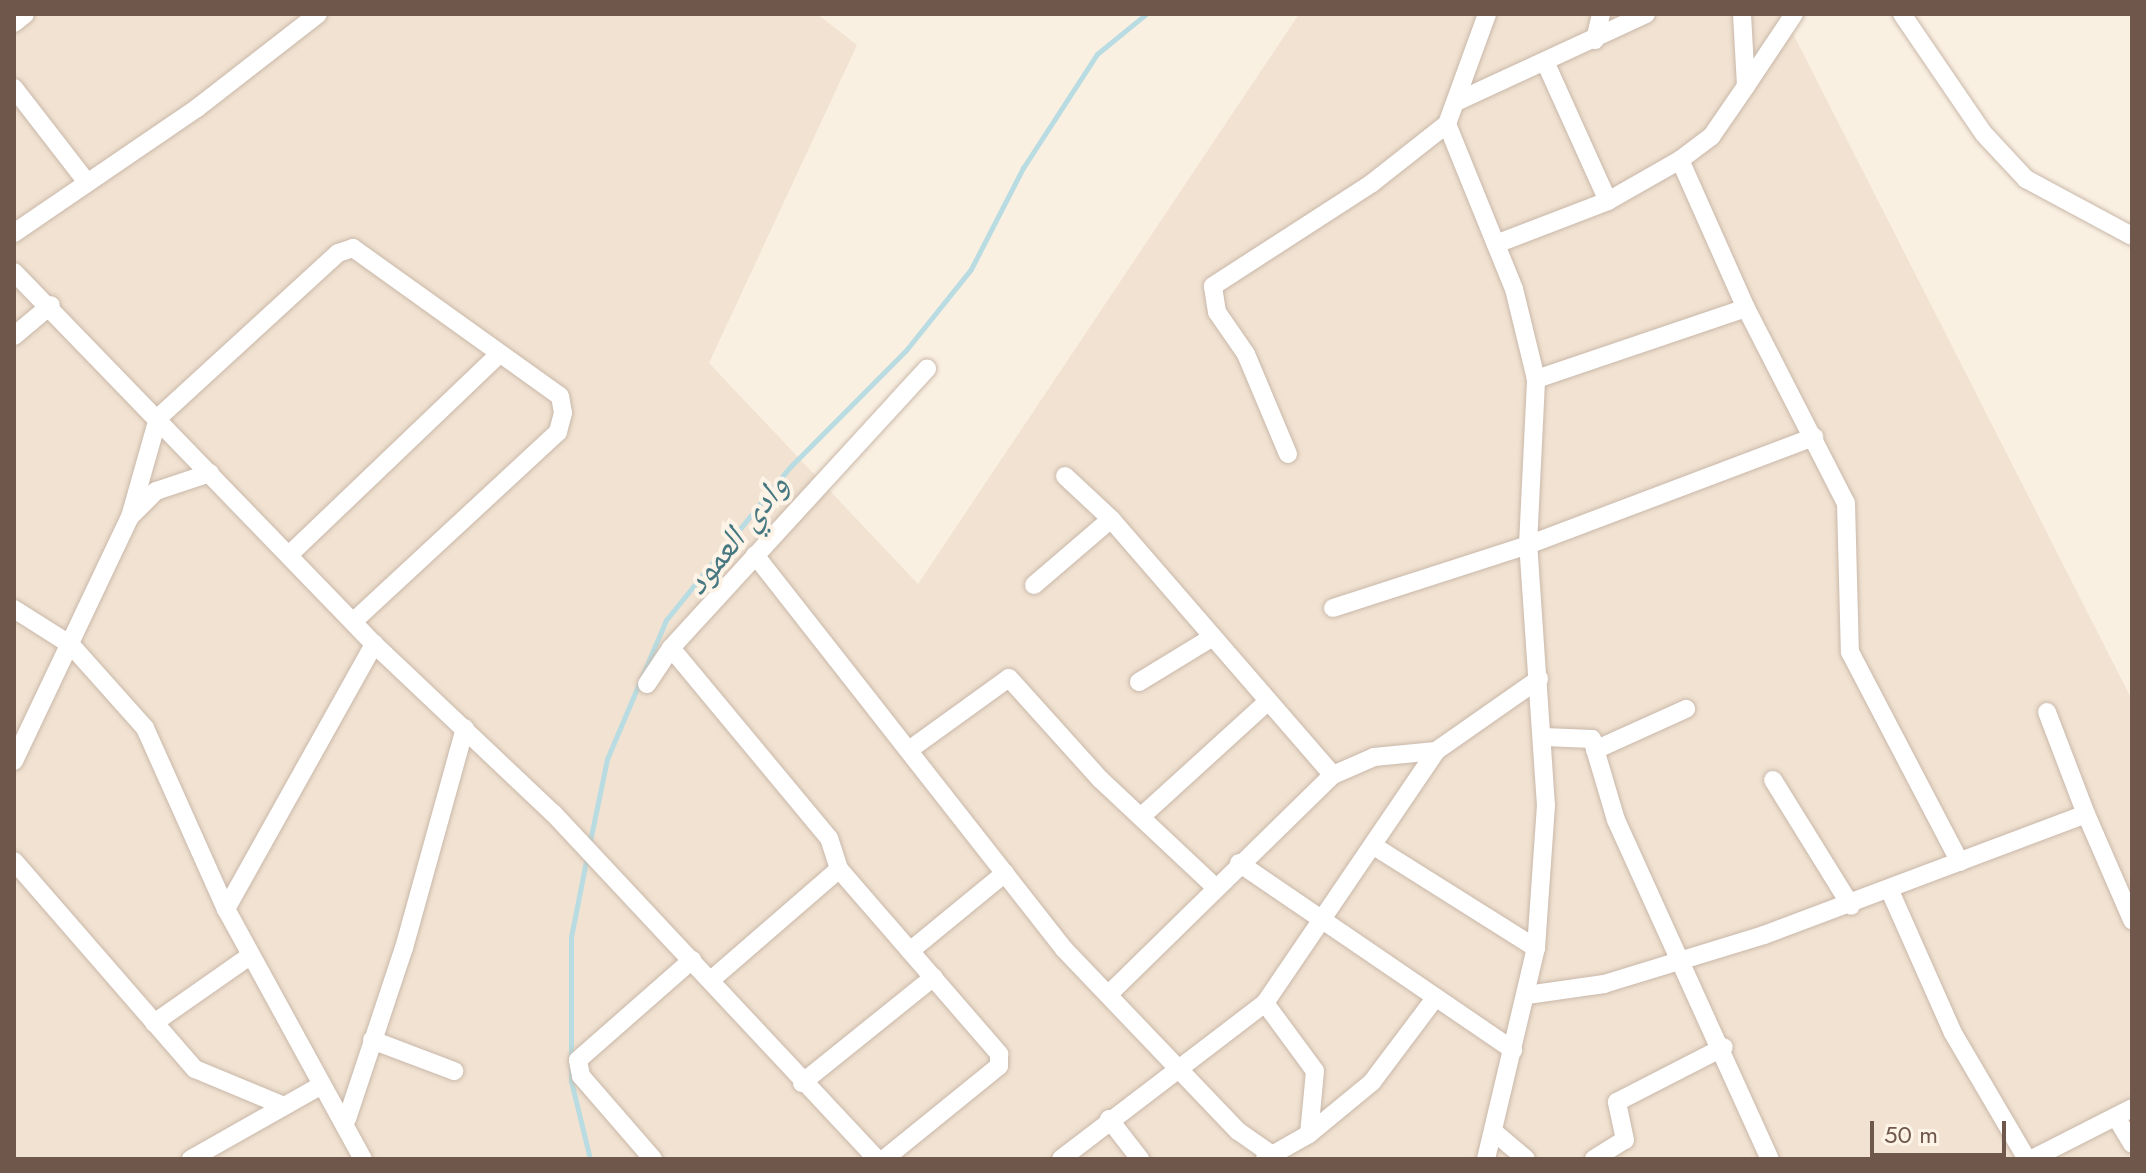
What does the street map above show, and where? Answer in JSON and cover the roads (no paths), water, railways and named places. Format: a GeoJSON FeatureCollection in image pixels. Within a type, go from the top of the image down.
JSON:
{"type":"FeatureCollection","features":[{"type":"Feature","properties":{"kind":"street"},"geometry":{"type":"LineString","coordinates":[[14,23],[25,14]]}},
{"type":"Feature","properties":{"kind":"street"},"geometry":{"type":"LineString","coordinates":[[14,233],[197,108],[318,14]]}},
{"type":"Feature","properties":{"kind":"street"},"geometry":{"type":"LineString","coordinates":[[1288,454],[1246,354],[1217,312],[1213,286],[1372,183],[1447,124],[1458,101],[1487,14]]}},
{"type":"Feature","properties":{"kind":"street"},"geometry":{"type":"LineString","coordinates":[[1595,40],[1601,14]]}},
{"type":"Feature","properties":{"kind":"street"},"geometry":{"type":"LineString","coordinates":[[1458,101],[1547,66],[1646,14]]}},
{"type":"Feature","properties":{"kind":"street"},"geometry":{"type":"LineString","coordinates":[[1742,14],[1746,86]]}},
{"type":"Feature","properties":{"kind":"street"},"geometry":{"type":"LineString","coordinates":[[1496,244],[1608,201],[1680,160],[1711,137],[1794,14]]}},
{"type":"Feature","properties":{"kind":"street"},"geometry":{"type":"LineString","coordinates":[[1902,14],[1984,134],[2026,179],[2132,236]]}},
{"type":"Feature","properties":{"kind":"street"},"geometry":{"type":"LineString","coordinates":[[1547,66],[1608,201]]}},
{"type":"Feature","properties":{"kind":"street"},"geometry":{"type":"LineString","coordinates":[[14,88],[86,181]]}},
{"type":"Feature","properties":{"kind":"street"},"geometry":{"type":"LineString","coordinates":[[1447,124],[1496,244],[1536,379],[1528,545],[1544,737],[1536,948],[1486,1159]]}},
{"type":"Feature","properties":{"kind":"street"},"geometry":{"type":"LineString","coordinates":[[1680,160],[1746,308],[1846,503],[1851,531],[1850,652],[1960,862]]}},
{"type":"Feature","properties":{"kind":"street"},"geometry":{"type":"LineString","coordinates":[[14,761],[130,517],[158,418],[338,253],[353,248],[498,355],[560,396],[558,432],[354,621]]}},
{"type":"Feature","properties":{"kind":"street"},"geometry":{"type":"LineString","coordinates":[[14,272],[51,305],[374,644],[553,813],[711,980],[802,1083],[877,1159]]}},
{"type":"Feature","properties":{"kind":"street"},"geometry":{"type":"LineString","coordinates":[[14,336],[51,305]]}},
{"type":"Feature","properties":{"kind":"street"},"geometry":{"type":"LineString","coordinates":[[1536,379],[1746,308]]}},
{"type":"Feature","properties":{"kind":"street"},"geometry":{"type":"LineString","coordinates":[[290,554],[498,355]]}},
{"type":"Feature","properties":{"kind":"street"},"geometry":{"type":"LineString","coordinates":[[647,684],[671,648],[927,369]]}},
{"type":"Feature","properties":{"kind":"street"},"geometry":{"type":"LineString","coordinates":[[1333,608],[1528,545],[1814,437]]}},
{"type":"Feature","properties":{"kind":"street"},"geometry":{"type":"LineString","coordinates":[[130,517],[156,491],[210,473]]}},
{"type":"Feature","properties":{"kind":"street"},"geometry":{"type":"LineString","coordinates":[[1065,476],[1111,519],[1211,638],[1333,775]]}},
{"type":"Feature","properties":{"kind":"street"},"geometry":{"type":"LineString","coordinates":[[1034,585],[1111,519]]}},
{"type":"Feature","properties":{"kind":"street"},"geometry":{"type":"LineString","coordinates":[[755,555],[1005,873],[1109,994],[1182,1067],[1238,1131],[1271,1157],[1309,1134],[1372,1082],[1435,998]]}},
{"type":"Feature","properties":{"kind":"street"},"geometry":{"type":"LineString","coordinates":[[14,609],[71,645],[145,728],[226,909],[322,1085],[347,1119],[363,1159]]}},
{"type":"Feature","properties":{"kind":"street"},"geometry":{"type":"LineString","coordinates":[[1139,682],[1211,638]]}},
{"type":"Feature","properties":{"kind":"street"},"geometry":{"type":"LineString","coordinates":[[226,909],[374,644]]}},
{"type":"Feature","properties":{"kind":"street"},"geometry":{"type":"LineString","coordinates":[[671,648],[829,838],[839,869],[999,1054],[999,1066],[884,1159]]}},
{"type":"Feature","properties":{"kind":"street"},"geometry":{"type":"LineString","coordinates":[[909,750],[1009,678],[1100,779],[1143,815],[1214,886]]}},
{"type":"Feature","properties":{"kind":"street"},"geometry":{"type":"LineString","coordinates":[[1061,1159],[1109,1119],[1265,1003],[1377,848],[1436,751],[1539,679]]}},
{"type":"Feature","properties":{"kind":"street"},"geometry":{"type":"LineString","coordinates":[[1143,815],[1267,702]]}},
{"type":"Feature","properties":{"kind":"street"},"geometry":{"type":"LineString","coordinates":[[1595,750],[1686,709]]}},
{"type":"Feature","properties":{"kind":"street"},"geometry":{"type":"LineString","coordinates":[[2047,712],[2086,814],[2132,920]]}},
{"type":"Feature","properties":{"kind":"street"},"geometry":{"type":"LineString","coordinates":[[347,1119],[465,728]]}},
{"type":"Feature","properties":{"kind":"street"},"geometry":{"type":"LineString","coordinates":[[1544,737],[1589,737],[1616,820],[1685,960],[1770,1159]]}},
{"type":"Feature","properties":{"kind":"street"},"geometry":{"type":"LineString","coordinates":[[1109,994],[1214,886],[1333,775],[1374,757],[1436,751]]}},
{"type":"Feature","properties":{"kind":"street"},"geometry":{"type":"LineString","coordinates":[[1773,780],[1851,906]]}},
{"type":"Feature","properties":{"kind":"street"},"geometry":{"type":"LineString","coordinates":[[1527,995],[1685,960],[1851,906],[2086,814]]}},
{"type":"Feature","properties":{"kind":"street"},"geometry":{"type":"LineString","coordinates":[[1377,848],[1536,948]]}},
{"type":"Feature","properties":{"kind":"street"},"geometry":{"type":"LineString","coordinates":[[14,861],[195,1069],[284,1106]]}},
{"type":"Feature","properties":{"kind":"street"},"geometry":{"type":"LineString","coordinates":[[1239,863],[1513,1050]]}},
{"type":"Feature","properties":{"kind":"street"},"geometry":{"type":"LineString","coordinates":[[711,980],[839,869]]}},
{"type":"Feature","properties":{"kind":"street"},"geometry":{"type":"LineString","coordinates":[[910,951],[1005,873]]}},
{"type":"Feature","properties":{"kind":"street"},"geometry":{"type":"LineString","coordinates":[[1890,891],[1953,1033],[2029,1159],[2124,1112],[2132,1144]]}},
{"type":"Feature","properties":{"kind":"street"},"geometry":{"type":"LineString","coordinates":[[154,1023],[251,955]]}},
{"type":"Feature","properties":{"kind":"street"},"geometry":{"type":"LineString","coordinates":[[653,1159],[581,1076],[578,1060],[692,960]]}},
{"type":"Feature","properties":{"kind":"street"},"geometry":{"type":"LineString","coordinates":[[802,1083],[934,977]]}},
{"type":"Feature","properties":{"kind":"street"},"geometry":{"type":"LineString","coordinates":[[1265,1003],[1315,1071],[1309,1134]]}},
{"type":"Feature","properties":{"kind":"street"},"geometry":{"type":"LineString","coordinates":[[372,1040],[454,1071]]}},
{"type":"Feature","properties":{"kind":"street"},"geometry":{"type":"LineString","coordinates":[[1594,1159],[1625,1140],[1617,1102],[1724,1047]]}},
{"type":"Feature","properties":{"kind":"street"},"geometry":{"type":"LineString","coordinates":[[191,1159],[322,1085]]}},
{"type":"Feature","properties":{"kind":"street"},"geometry":{"type":"LineString","coordinates":[[1109,1119],[1140,1159]]}},
{"type":"Feature","properties":{"kind":"street"},"geometry":{"type":"LineString","coordinates":[[1493,1131],[1526,1159]]}},
{"type":"Feature","properties":{"kind":"waterway","name":"وادي العمود"},"geometry":{"type":"LineString","coordinates":[[589,846],[607,759],[666,620],[790,467],[907,349],[971,269],[1023,168],[1097,54],[1146,14]]}},
{"type":"Feature","properties":{"kind":"waterway","name":"وادي العمود"},"geometry":{"type":"LineString","coordinates":[[587,856],[571,937],[571,1081],[590,1159]]}}]}
